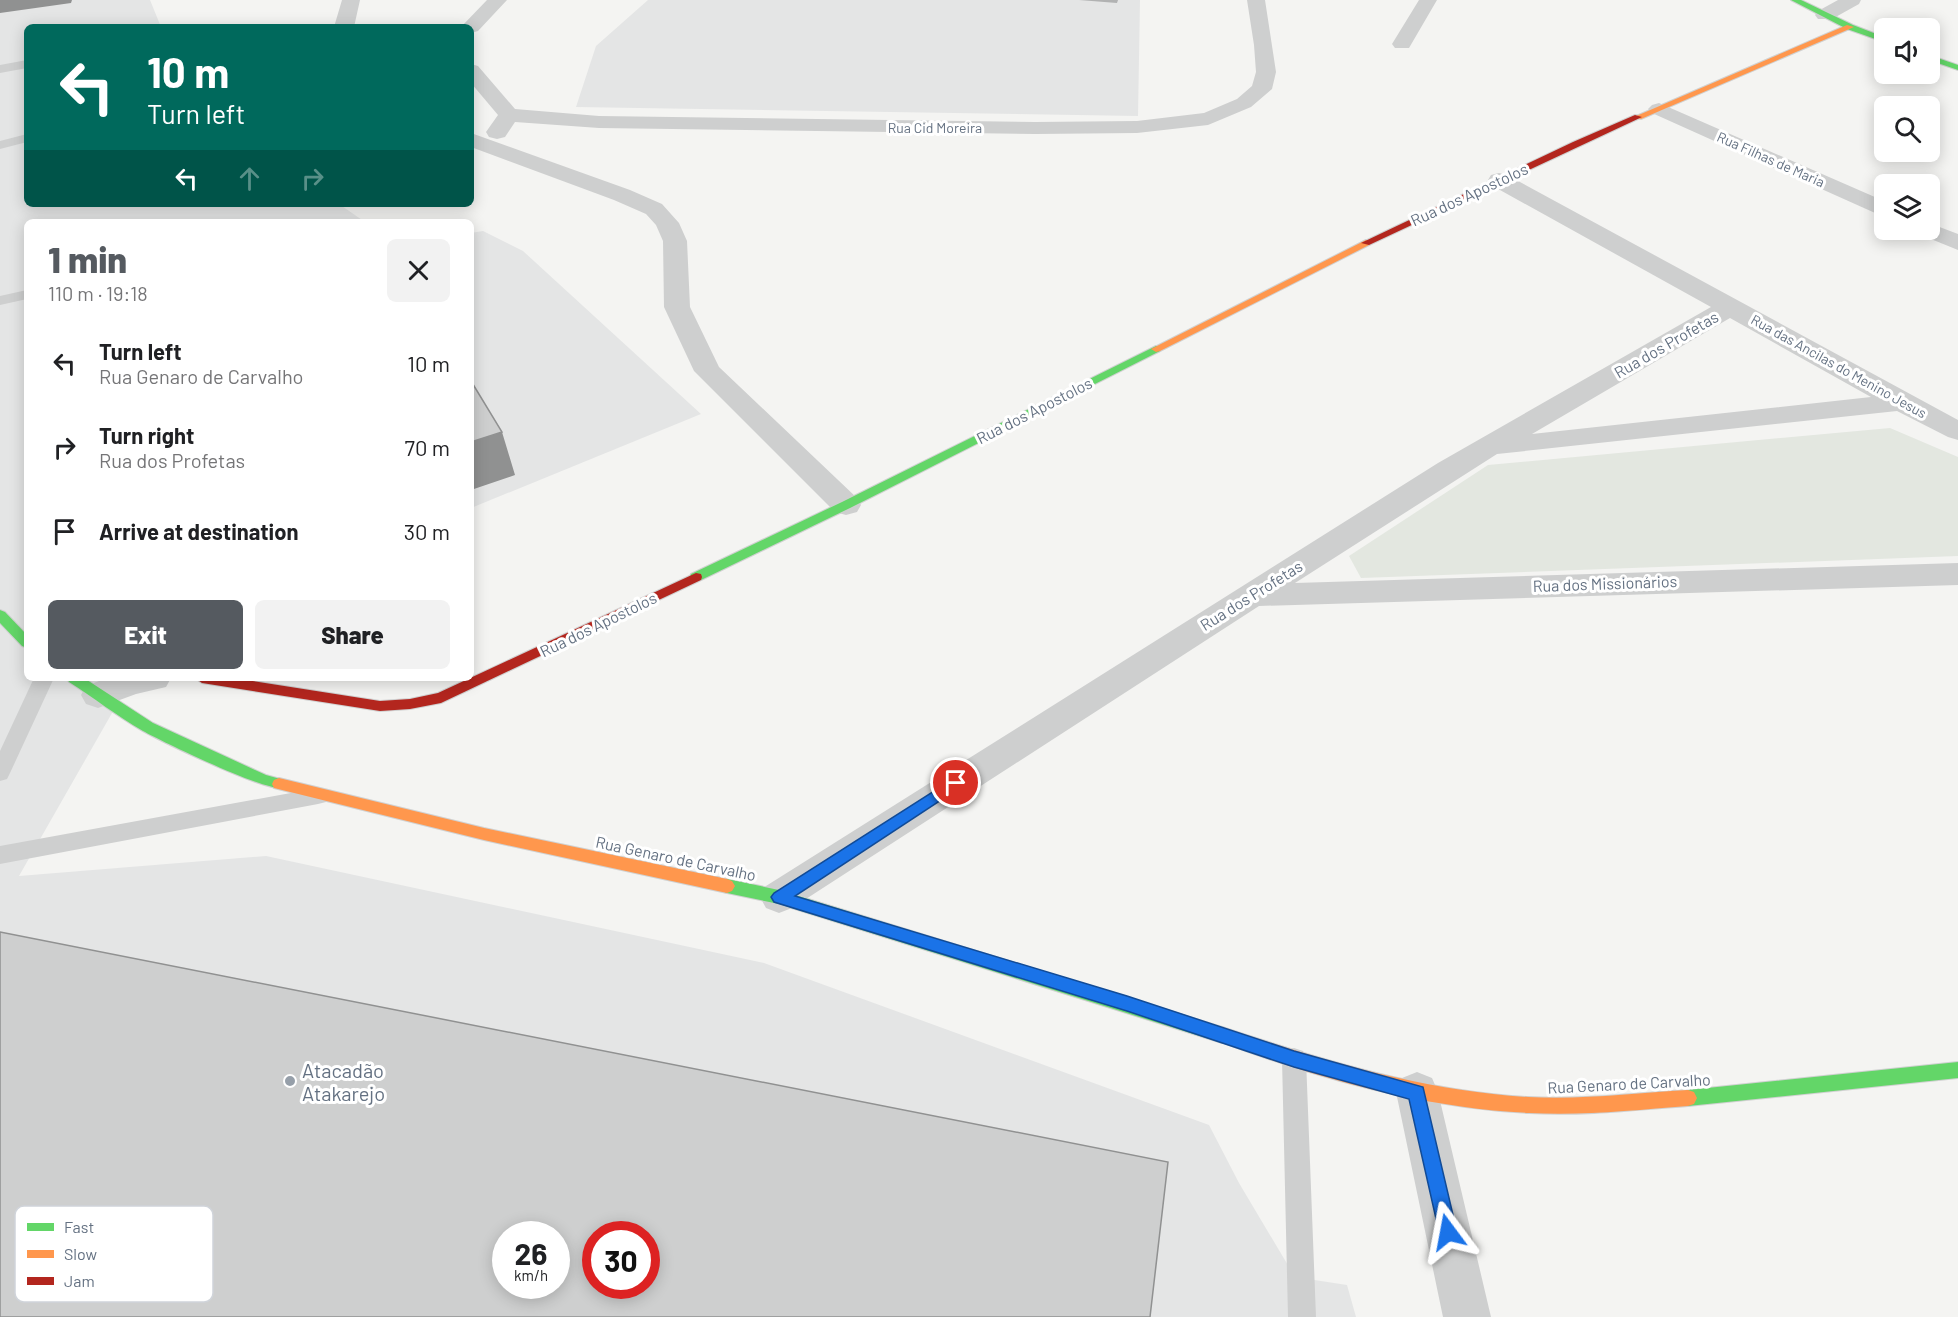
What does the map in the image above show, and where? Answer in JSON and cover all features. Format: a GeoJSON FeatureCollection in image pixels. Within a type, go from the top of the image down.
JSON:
{"type":"FeatureCollection","features":[{"type":"Feature","properties":{"kind":"street"},"geometry":{"type":"LineString","coordinates":[[345,24],[351,0]]}},
{"type":"Feature","properties":{"kind":"street"},"geometry":{"type":"LineString","coordinates":[[474,24],[498,0]]}},
{"type":"Feature","properties":{"kind":"street","name":"Rua Cid Moreira"},"geometry":{"type":"LineString","coordinates":[[508,116],[611,122],[1035,128],[1137,127],[1208,119],[1244,103],[1262,89],[1266,72],[1256,0]]}},
{"type":"Feature","properties":{"kind":"street"},"geometry":{"type":"LineString","coordinates":[[1402,44],[1428,0]]}},
{"type":"Feature","properties":{"kind":"street"},"geometry":{"type":"LineString","coordinates":[[1795,0],[1874,36]]}},
{"type":"Feature","properties":{"kind":"street"},"geometry":{"type":"LineString","coordinates":[[1825,15],[1852,0]]}},
{"type":"Feature","properties":{"kind":"street","name":"Rua dos Apostolos"},"geometry":{"type":"LineString","coordinates":[[221,681],[380,706],[410,704],[441,698],[479,682],[846,505],[1381,235],[1498,180],[1850,27]]}},
{"type":"Feature","properties":{"kind":"street"},"geometry":{"type":"LineString","coordinates":[[1940,61],[1958,68]]}},
{"type":"Feature","properties":{"kind":"street"},"geometry":{"type":"LineString","coordinates":[[474,74],[508,116],[479,144],[622,195],[654,210],[667,223],[675,241],[677,307],[707,371],[846,505]]}},
{"type":"Feature","properties":{"kind":"street","name":"Rua Filhas de Maria"},"geometry":{"type":"LineString","coordinates":[[1659,109],[1874,206]]}},
{"type":"Feature","properties":{"kind":"street","name":"Rua das Ancilas do Menino Jesus"},"geometry":{"type":"LineString","coordinates":[[1498,180],[1901,402],[1958,431]]}},
{"type":"Feature","properties":{"kind":"street"},"geometry":{"type":"LineString","coordinates":[[1940,235],[1958,243]]}},
{"type":"Feature","properties":{"kind":"street","name":"Rua dos Profetas"},"geometry":{"type":"LineString","coordinates":[[779,897],[1487,447],[1731,307]]}},
{"type":"Feature","properties":{"kind":"street"},"geometry":{"type":"LineString","coordinates":[[1487,447],[1901,402]]}},
{"type":"Feature","properties":{"kind":"street","name":"Rua dos Missionários"},"geometry":{"type":"LineString","coordinates":[[1251,595],[1958,574]]}},
{"type":"Feature","properties":{"kind":"street"},"geometry":{"type":"LineString","coordinates":[[0,615],[24,641]]}},
{"type":"Feature","properties":{"kind":"street"},"geometry":{"type":"LineString","coordinates":[[86,686],[137,681]]}},
{"type":"Feature","properties":{"kind":"street","name":"Rua Genaro de Carvalho"},"geometry":{"type":"LineString","coordinates":[[86,686],[148,727],[263,780],[484,834],[779,897],[1126,1003],[1294,1059],[1417,1092],[1495,1102],[1574,1106],[1695,1097],[1958,1070]]}},
{"type":"Feature","properties":{"kind":"street"},"geometry":{"type":"LineString","coordinates":[[1417,1092],[1467,1317]]}},
{"type":"Feature","properties":{"kind":"lane"},"geometry":{"type":"LineString","coordinates":[[0,69],[24,65]]}},
{"type":"Feature","properties":{"kind":"lane"},"geometry":{"type":"LineString","coordinates":[[0,145],[24,139]]}},
{"type":"Feature","properties":{"kind":"lane"},"geometry":{"type":"LineString","coordinates":[[0,301],[24,295]]}},
{"type":"Feature","properties":{"kind":"lane"},"geometry":{"type":"LineString","coordinates":[[0,773],[43,681]]}},
{"type":"Feature","properties":{"kind":"lane"},"geometry":{"type":"LineString","coordinates":[[0,855],[324,795]]}},
{"type":"Feature","properties":{"kind":"lane"},"geometry":{"type":"LineString","coordinates":[[1294,1059],[1302,1317]]}},
{"type":"Feature","properties":{"kind":"shaded area"},"geometry":{"type":"Polygon","coordinates":[[[0,0],[150,0],[160,24],[24,24],[24,207],[343,207],[361,219],[24,219],[24,681],[130,681],[19,876],[266,856],[764,963],[1209,1125],[1239,1183],[1295,1277],[1347,1285],[1356,1317],[0,1317],[0,0]]]}},
{"type":"Feature","properties":{"kind":"shaded area"},"geometry":{"type":"Polygon","coordinates":[[[648,0],[1140,0],[1138,116],[576,107],[596,46],[648,0]]]}},
{"type":"Feature","properties":{"kind":"shaded area"},"geometry":{"type":"Polygon","coordinates":[[[483,231],[523,251],[701,414],[474,507],[474,232],[483,231]]]}},
{"type":"Feature","properties":{"kind":"shaded area"},"geometry":{"type":"Polygon","coordinates":[[[1890,428],[1958,457],[1958,556],[1361,578],[1349,556],[1488,465],[1890,428]]]}},
{"type":"Feature","properties":{"kind":"building"},"geometry":{"type":"Polygon","coordinates":[[[474,386],[502,432],[474,441],[474,386]]]}},
{"type":"Feature","properties":{"kind":"building","name":"Atacadão Atakarejo"},"geometry":{"type":"Polygon","coordinates":[[[0,932],[1168,1162],[1150,1317],[0,1317],[0,932]]]}},
{"type":"Feature","properties":{"kind":"traffic: fast"},"geometry":{"type":"LineString","coordinates":[[1795,0],[1874,36]]}},
{"type":"Feature","properties":{"kind":"traffic: fast"},"geometry":{"type":"LineString","coordinates":[[1940,61],[1958,68]]}},
{"type":"Feature","properties":{"kind":"traffic: fast"},"geometry":{"type":"LineString","coordinates":[[696,577],[846,505],[1156,349]]}},
{"type":"Feature","properties":{"kind":"traffic: fast"},"geometry":{"type":"LineString","coordinates":[[0,615],[24,640]]}},
{"type":"Feature","properties":{"kind":"traffic: fast"},"geometry":{"type":"LineString","coordinates":[[79,681],[148,727],[263,780],[279,784]]}},
{"type":"Feature","properties":{"kind":"traffic: fast"},"geometry":{"type":"LineString","coordinates":[[727,886],[779,897],[1222,1035]]}},
{"type":"Feature","properties":{"kind":"traffic: fast"},"geometry":{"type":"LineString","coordinates":[[1688,1098],[1958,1070]]}},
{"type":"Feature","properties":{"kind":"traffic: slow"},"geometry":{"type":"LineString","coordinates":[[1638,117],[1850,27]]}},
{"type":"Feature","properties":{"kind":"traffic: slow"},"geometry":{"type":"LineString","coordinates":[[1156,349],[1366,243]]}},
{"type":"Feature","properties":{"kind":"traffic: slow"},"geometry":{"type":"LineString","coordinates":[[279,784],[484,834],[727,886]]}},
{"type":"Feature","properties":{"kind":"traffic: slow"},"geometry":{"type":"LineString","coordinates":[[1222,1035],[1351,1075],[1395,1086],[1484,1101],[1574,1106],[1688,1098]]}},
{"type":"Feature","properties":{"kind":"traffic: jam"},"geometry":{"type":"LineString","coordinates":[[1366,243],[1638,117]]}},
{"type":"Feature","properties":{"kind":"traffic: jam"},"geometry":{"type":"LineString","coordinates":[[221,681],[380,706],[410,704],[441,698],[696,577]]}},
{"type":"Feature","properties":{"kind":"place","name":"Atacadão Atakarejo"},"geometry":{"type":"Point","coordinates":[290,1081]}},
{"type":"Feature","properties":{"kind":"route"},"geometry":{"type":"LineString","coordinates":[[956,783],[779,897],[1127,1004],[1294,1059],[1417,1092],[1448,1232]]}}]}
